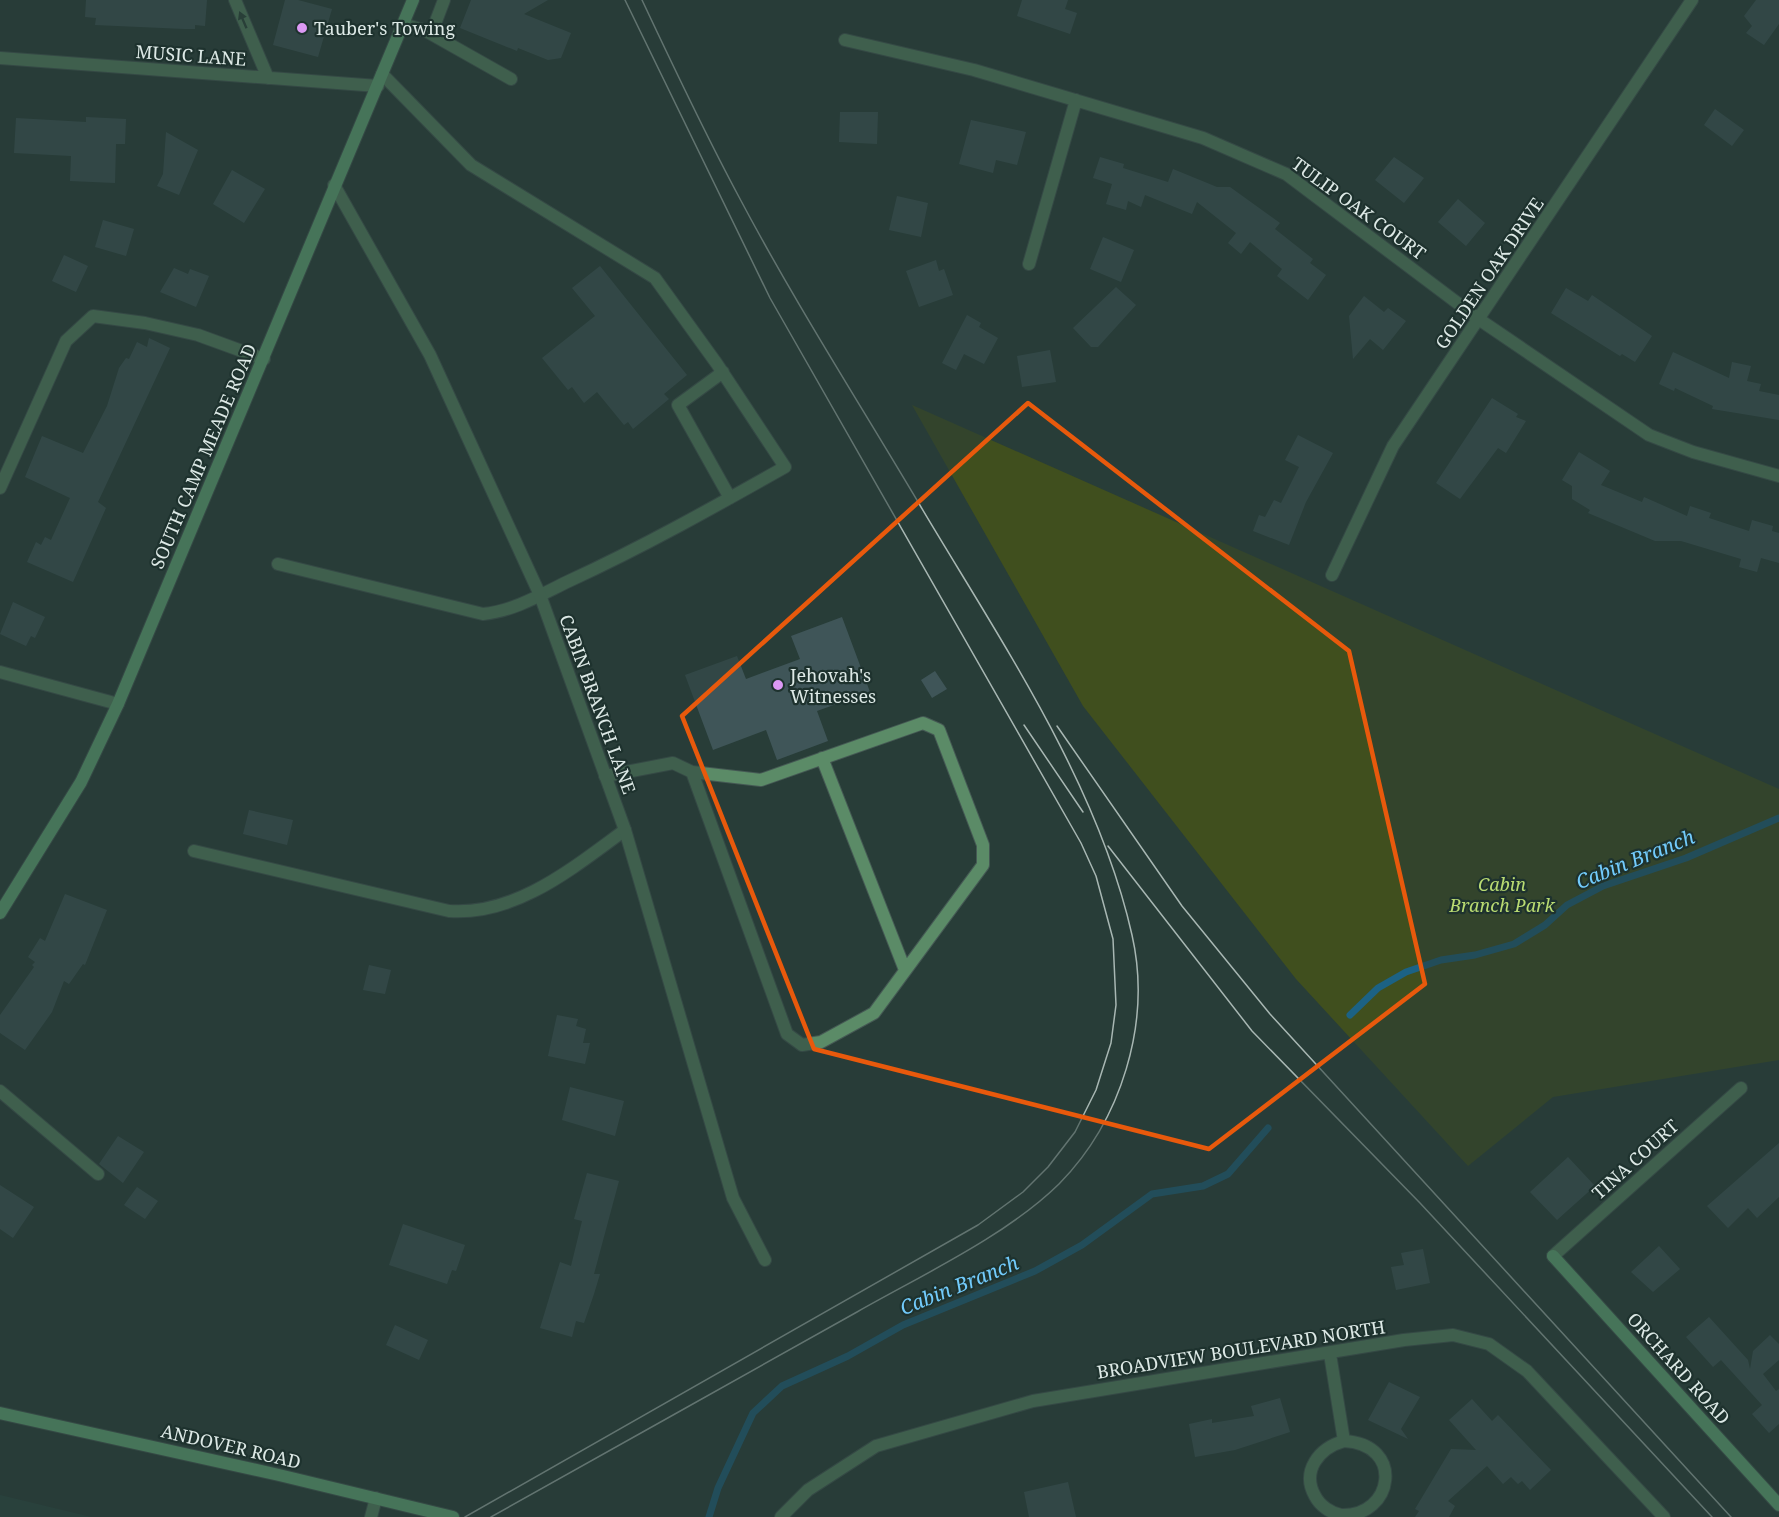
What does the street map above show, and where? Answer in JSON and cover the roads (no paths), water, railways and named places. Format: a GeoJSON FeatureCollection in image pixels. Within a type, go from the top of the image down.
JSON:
{"type":"FeatureCollection","features":[{"type":"Feature","properties":{"kind":"main road","name":"SOUTH CAMP MEADE ROAD"},"geometry":{"type":"LineString","coordinates":[[0,913],[81,782],[118,704],[413,0]]}},
{"type":"Feature","properties":{"kind":"main road","name":"ORCHARD ROAD"},"geometry":{"type":"LineString","coordinates":[[1553,1256],[1776,1497]]}},
{"type":"Feature","properties":{"kind":"main road","name":"ANDOVER ROAD"},"geometry":{"type":"LineString","coordinates":[[0,1413],[453,1517]]}},
{"type":"Feature","properties":{"kind":"street"},"geometry":{"type":"LineString","coordinates":[[235,0],[268,78]]}},
{"type":"Feature","properties":{"kind":"street"},"geometry":{"type":"LineString","coordinates":[[426,31],[433,29],[444,0]]}},
{"type":"Feature","properties":{"kind":"street","name":"GOLDEN OAK DRIVE"},"geometry":{"type":"LineString","coordinates":[[1332,575],[1393,446],[1480,320],[1692,0]]}},
{"type":"Feature","properties":{"kind":"street"},"geometry":{"type":"LineString","coordinates":[[403,24],[426,31],[510,79]]}},
{"type":"Feature","properties":{"kind":"street","name":"TULIP OAK COURT"},"geometry":{"type":"LineString","coordinates":[[844,40],[974,70],[1203,138],[1286,174],[1480,320],[1649,435],[1693,452],[1779,476]]}},
{"type":"Feature","properties":{"kind":"street","name":"MUSIC LANE"},"geometry":{"type":"LineString","coordinates":[[0,58],[268,78],[380,80]]}},
{"type":"Feature","properties":{"kind":"street"},"geometry":{"type":"LineString","coordinates":[[278,564],[483,614],[509,608],[540,595],[645,546],[785,467],[723,372],[655,278],[471,165],[380,80]]}},
{"type":"Feature","properties":{"kind":"street"},"geometry":{"type":"LineString","coordinates":[[1029,264],[1076,100]]}},
{"type":"Feature","properties":{"kind":"street","name":"CABIN BRANCH LANE"},"geometry":{"type":"LineString","coordinates":[[334,185],[430,355],[540,595],[625,830],[733,1198],[765,1260]]}},
{"type":"Feature","properties":{"kind":"street"},"geometry":{"type":"LineString","coordinates":[[0,488],[66,341],[93,316],[146,323],[198,335],[264,359]]}},
{"type":"Feature","properties":{"kind":"street"},"geometry":{"type":"LineString","coordinates":[[723,372],[678,405],[730,498]]}},
{"type":"Feature","properties":{"kind":"street"},"geometry":{"type":"LineString","coordinates":[[0,672],[118,704]]}},
{"type":"Feature","properties":{"kind":"street"},"geometry":{"type":"LineString","coordinates":[[605,776],[673,763],[692,772],[761,780],[923,723],[939,730],[983,845],[983,865],[874,1013],[821,1042],[802,1044],[787,1034],[692,772]]}},
{"type":"Feature","properties":{"kind":"street"},"geometry":{"type":"LineString","coordinates":[[822,758],[905,970]]}},
{"type":"Feature","properties":{"kind":"street"},"geometry":{"type":"LineString","coordinates":[[194,851],[449,911],[468,912],[495,907],[523,896],[582,861],[625,830]]}},
{"type":"Feature","properties":{"kind":"street","name":"TINA COURT"},"geometry":{"type":"LineString","coordinates":[[1553,1256],[1741,1088]]}},
{"type":"Feature","properties":{"kind":"street"},"geometry":{"type":"LineString","coordinates":[[0,1091],[98,1174]]}},
{"type":"Feature","properties":{"kind":"street","name":"BROADVIEW BOULEVARD NORTH"},"geometry":{"type":"LineString","coordinates":[[781,1517],[808,1491],[876,1446],[1033,1401],[1330,1354],[1404,1340],[1453,1335],[1489,1344],[1527,1371],[1664,1517]]}},
{"type":"Feature","properties":{"kind":"street"},"geometry":{"type":"LineString","coordinates":[[1330,1354],[1344,1440]]}},
{"type":"Feature","properties":{"kind":"street"},"geometry":{"type":"LineString","coordinates":[[1344,1440],[1367,1446],[1377,1453],[1386,1475],[1380,1498],[1372,1508],[1361,1514],[1348,1516],[1336,1514],[1325,1508],[1316,1498],[1311,1486],[1314,1461],[1321,1451],[1344,1440]]}},
{"type":"Feature","properties":{"kind":"street"},"geometry":{"type":"LineString","coordinates":[[370,1517],[376,1498]]}},
{"type":"Feature","properties":{"kind":"waterway","name":"Cabin Branch"},"geometry":{"type":"LineString","coordinates":[[1350,1015],[1378,988],[1406,972],[1441,960],[1475,955],[1514,944],[1545,925],[1567,905],[1603,886],[1686,858],[1779,818]]}},
{"type":"Feature","properties":{"kind":"waterway","name":"Cabin Branch"},"geometry":{"type":"LineString","coordinates":[[709,1517],[718,1488],[753,1413],[782,1386],[848,1356],[903,1325],[1035,1271],[1082,1245],[1152,1194],[1203,1186],[1228,1174],[1268,1128]]}},
{"type":"Feature","properties":{"kind":"tram line"},"geometry":{"type":"LineString","coordinates":[[465,1517],[978,1225],[1023,1192],[1048,1167],[1075,1132],[1096,1090],[1111,1043],[1116,1005],[1113,939],[1096,876],[1081,843],[770,298],[625,0]]}},
{"type":"Feature","properties":{"kind":"tram line"},"geometry":{"type":"LineString","coordinates":[[491,1517],[963,1254],[1038,1203],[1081,1159],[1115,1101],[1134,1036],[1138,1002],[1137,968],[1132,935],[1116,878],[1096,823],[1071,768],[1014,661],[760,237],[701,124],[642,0]]}},
{"type":"Feature","properties":{"kind":"tram line"},"geometry":{"type":"LineString","coordinates":[[1024,725],[1083,812]]}},
{"type":"Feature","properties":{"kind":"tram line"},"geometry":{"type":"LineString","coordinates":[[1057,726],[1182,906],[1270,1014],[1731,1517]]}},
{"type":"Feature","properties":{"kind":"tram line"},"geometry":{"type":"LineString","coordinates":[[1108,846],[1252,1031],[1420,1203],[1712,1517]]}},
{"type":"Feature","properties":{"kind":"place","name":"Tauber's Towing"},"geometry":{"type":"Point","coordinates":[302,28]}},
{"type":"Feature","properties":{"kind":"place","name":"Jehovah's Witnesses"},"geometry":{"type":"Point","coordinates":[778,685]}},
{"type":"Feature","properties":{"kind":"park label","name":"Cabin Branch Park"},"geometry":{"type":"Point","coordinates":[1502,894]}}]}
